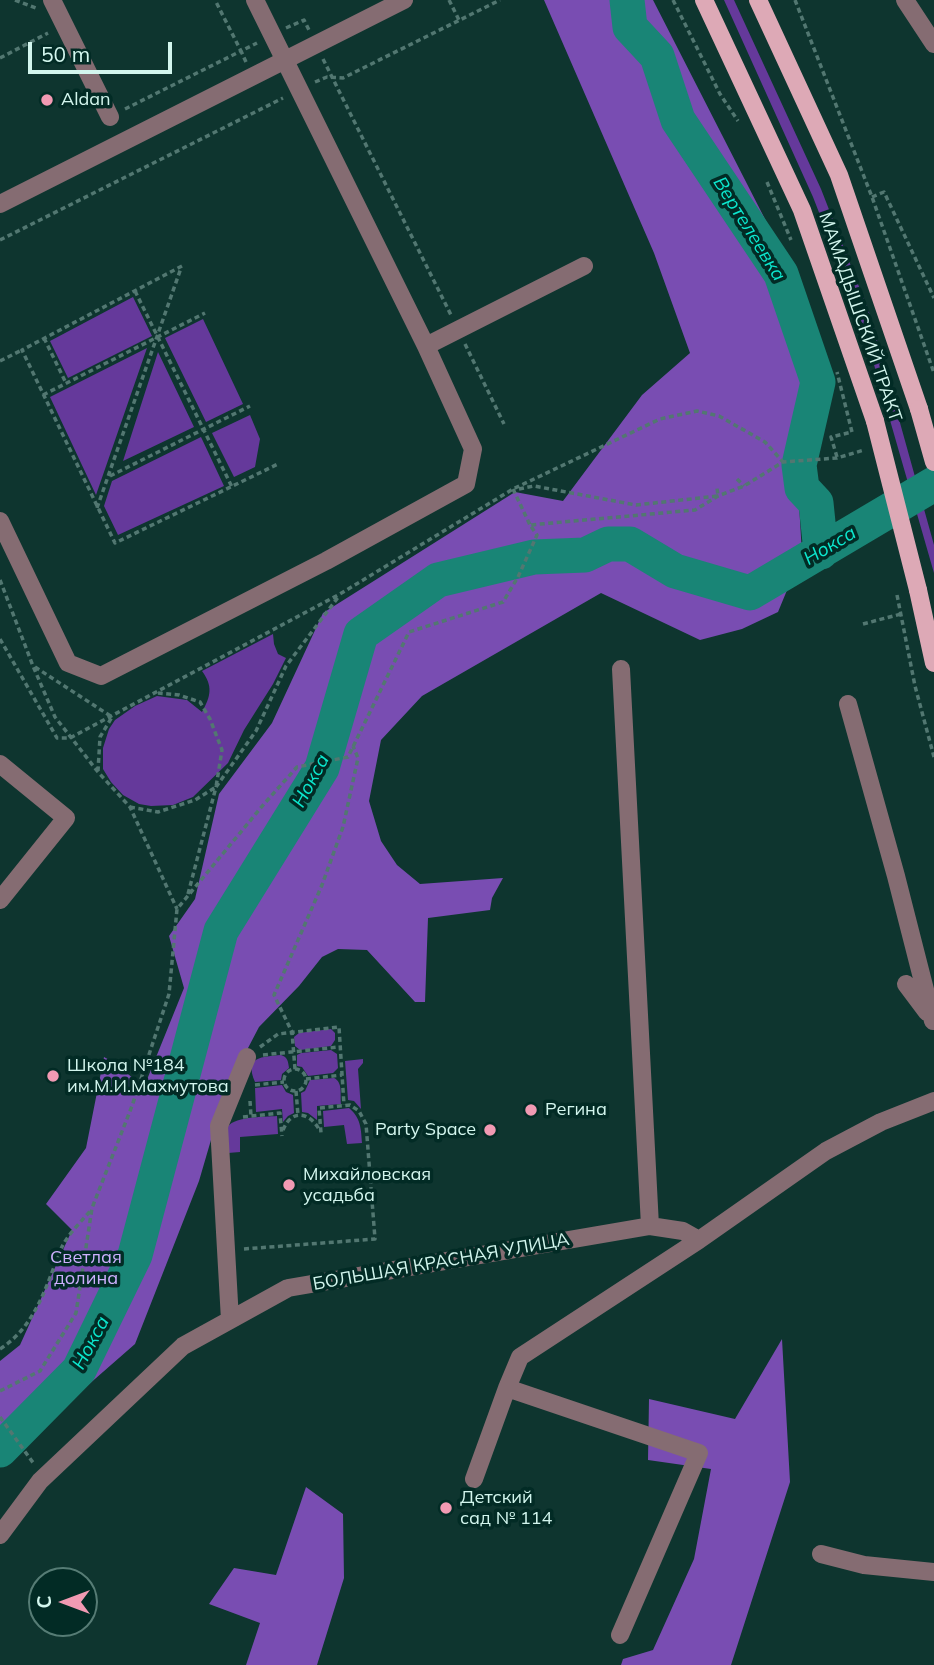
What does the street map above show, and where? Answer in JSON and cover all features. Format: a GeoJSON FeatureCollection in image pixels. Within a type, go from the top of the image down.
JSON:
{"type":"FeatureCollection","features":[{"type":"Feature","properties":{"kind":"main road","name":"МАМАДЫШСКИЙ ТРАКТ"},"geometry":{"type":"LineString","coordinates":[[704,0],[802,210],[875,421],[934,663]]}},
{"type":"Feature","properties":{"kind":"main road","name":"МАМАДЫШСКИЙ ТРАКТ"},"geometry":{"type":"LineString","coordinates":[[758,0],[839,175],[919,409],[934,462]]}},
{"type":"Feature","properties":{"kind":"street"},"geometry":{"type":"LineString","coordinates":[[52,0],[115,114]]}},
{"type":"Feature","properties":{"kind":"street"},"geometry":{"type":"LineString","coordinates":[[0,521],[68,663],[101,676],[326,561],[466,484],[474,449],[255,0]]}},
{"type":"Feature","properties":{"kind":"street"},"geometry":{"type":"LineString","coordinates":[[0,204],[404,0]]}},
{"type":"Feature","properties":{"kind":"street"},"geometry":{"type":"LineString","coordinates":[[905,0],[934,44]]}},
{"type":"Feature","properties":{"kind":"street"},"geometry":{"type":"LineString","coordinates":[[426,346],[584,266]]}},
{"type":"Feature","properties":{"kind":"street"},"geometry":{"type":"LineString","coordinates":[[621,669],[650,1226]]}},
{"type":"Feature","properties":{"kind":"street"},"geometry":{"type":"LineString","coordinates":[[848,704],[934,1022]]}},
{"type":"Feature","properties":{"kind":"street"},"geometry":{"type":"LineString","coordinates":[[0,764],[66,818],[0,900]]}},
{"type":"Feature","properties":{"kind":"street"},"geometry":{"type":"LineString","coordinates":[[906,984],[934,1022]]}},
{"type":"Feature","properties":{"kind":"street"},"geometry":{"type":"LineString","coordinates":[[230,1320],[219,1126],[247,1056]]}},
{"type":"Feature","properties":{"kind":"street"},"geometry":{"type":"LineString","coordinates":[[474,1479],[520,1357],[699,1240],[826,1151],[881,1122],[934,1101]]}},
{"type":"Feature","properties":{"kind":"street","name":"БОЛЬШАЯ КРАСНАЯ УЛИЦА"},"geometry":{"type":"LineString","coordinates":[[0,1535],[40,1481],[183,1346],[288,1288],[650,1226],[683,1231],[699,1240]]}},
{"type":"Feature","properties":{"kind":"street"},"geometry":{"type":"LineString","coordinates":[[507,1388],[699,1453],[620,1635]]}},
{"type":"Feature","properties":{"kind":"street"},"geometry":{"type":"LineString","coordinates":[[821,1554],[864,1565],[934,1573]]}},
{"type":"Feature","properties":{"kind":"path"},"geometry":{"type":"LineString","coordinates":[[215,0],[248,67]]}},
{"type":"Feature","properties":{"kind":"path"},"geometry":{"type":"LineString","coordinates":[[449,0],[459,20]]}},
{"type":"Feature","properties":{"kind":"path"},"geometry":{"type":"LineString","coordinates":[[0,240],[299,90],[325,78],[343,78],[500,0]]}},
{"type":"Feature","properties":{"kind":"path"},"geometry":{"type":"LineString","coordinates":[[673,0],[720,94],[740,124]]}},
{"type":"Feature","properties":{"kind":"path"},"geometry":{"type":"LineString","coordinates":[[794,0],[872,197],[934,373]]}},
{"type":"Feature","properties":{"kind":"path"},"geometry":{"type":"LineString","coordinates":[[115,114],[304,20],[504,424]]}},
{"type":"Feature","properties":{"kind":"path"},"geometry":{"type":"LineString","coordinates":[[0,58],[64,25]]}},
{"type":"Feature","properties":{"kind":"path"},"geometry":{"type":"LineString","coordinates":[[764,176],[791,240]]}},
{"type":"Feature","properties":{"kind":"path"},"geometry":{"type":"LineString","coordinates":[[872,197],[884,192],[934,298]]}},
{"type":"Feature","properties":{"kind":"path"},"geometry":{"type":"LineString","coordinates":[[0,361],[182,266],[97,508]]}},
{"type":"Feature","properties":{"kind":"path"},"geometry":{"type":"LineString","coordinates":[[135,291],[232,487]]}},
{"type":"Feature","properties":{"kind":"path"},"geometry":{"type":"LineString","coordinates":[[43,395],[205,313]]}},
{"type":"Feature","properties":{"kind":"path"},"geometry":{"type":"LineString","coordinates":[[44,338],[66,383]]}},
{"type":"Feature","properties":{"kind":"path"},"geometry":{"type":"LineString","coordinates":[[22,350],[115,543],[278,464]]}},
{"type":"Feature","properties":{"kind":"path"},"geometry":{"type":"LineString","coordinates":[[837,372],[852,432],[831,437],[837,458]]}},
{"type":"Feature","properties":{"kind":"path"},"geometry":{"type":"LineString","coordinates":[[108,477],[250,407]]}},
{"type":"Feature","properties":{"kind":"path"},"geometry":{"type":"LineString","coordinates":[[0,639],[57,738],[70,738],[340,594],[513,489],[660,419],[697,411],[719,416],[765,442],[783,462]]}},
{"type":"Feature","properties":{"kind":"path"},"geometry":{"type":"LineString","coordinates":[[530,525],[695,510],[718,496],[744,486],[783,462],[823,459]]}},
{"type":"Feature","properties":{"kind":"path"},"geometry":{"type":"LineString","coordinates":[[737,479],[744,486]]}},
{"type":"Feature","properties":{"kind":"path"},"geometry":{"type":"LineString","coordinates":[[513,489],[534,486],[636,505],[718,496]]}},
{"type":"Feature","properties":{"kind":"path"},"geometry":{"type":"LineString","coordinates":[[717,488],[718,496]]}},
{"type":"Feature","properties":{"kind":"path"},"geometry":{"type":"LineString","coordinates":[[177,909],[297,767],[348,757],[409,632],[503,602],[537,535],[513,489]]}},
{"type":"Feature","properties":{"kind":"path"},"geometry":{"type":"LineString","coordinates":[[0,580],[55,717],[98,772],[130,807],[177,909],[169,994],[132,1106],[92,1208],[76,1313],[40,1371],[0,1391]]}},
{"type":"Feature","properties":{"kind":"path"},"geometry":{"type":"LineString","coordinates":[[130,807],[158,812],[195,800],[216,787],[256,731],[286,666],[340,594]]}},
{"type":"Feature","properties":{"kind":"path"},"geometry":{"type":"LineString","coordinates":[[897,595],[915,686],[934,757]]}},
{"type":"Feature","properties":{"kind":"path"},"geometry":{"type":"LineString","coordinates":[[863,624],[901,614]]}},
{"type":"Feature","properties":{"kind":"path"},"geometry":{"type":"LineString","coordinates":[[33,666],[113,717]]}},
{"type":"Feature","properties":{"kind":"path"},"geometry":{"type":"LineString","coordinates":[[157,693],[179,695],[200,702],[222,750],[216,787],[188,896]]}},
{"type":"Feature","properties":{"kind":"path"},"geometry":{"type":"LineString","coordinates":[[98,772],[100,737],[113,717]]}},
{"type":"Feature","properties":{"kind":"path"},"geometry":{"type":"LineString","coordinates":[[295,1069],[292,1032],[274,995],[322,885],[343,827],[358,758],[353,746]]}},
{"type":"Feature","properties":{"kind":"path"},"geometry":{"type":"LineString","coordinates":[[247,1056],[278,1034],[339,1027],[344,1105]]}},
{"type":"Feature","properties":{"kind":"path"},"geometry":{"type":"LineString","coordinates":[[247,1056],[340,1047]]}},
{"type":"Feature","properties":{"kind":"path"},"geometry":{"type":"LineString","coordinates":[[247,1056],[249,1086],[284,1082]]}},
{"type":"Feature","properties":{"kind":"path"},"geometry":{"type":"LineString","coordinates":[[295,1069],[302,1071],[306,1079],[304,1087],[296,1091],[288,1088],[284,1082],[288,1072],[295,1069]]}},
{"type":"Feature","properties":{"kind":"path"},"geometry":{"type":"LineString","coordinates":[[306,1079],[342,1075]]}},
{"type":"Feature","properties":{"kind":"path"},"geometry":{"type":"LineString","coordinates":[[296,1091],[298,1115]]}},
{"type":"Feature","properties":{"kind":"path"},"geometry":{"type":"LineString","coordinates":[[250,1096],[251,1116]]}},
{"type":"Feature","properties":{"kind":"path"},"geometry":{"type":"LineString","coordinates":[[244,1249],[374,1239],[366,1124],[359,1111],[351,1105],[319,1108],[321,1133],[313,1120],[298,1115],[284,1126],[282,1136]]}},
{"type":"Feature","properties":{"kind":"path"},"geometry":{"type":"LineString","coordinates":[[0,1349],[18,1335],[32,1318],[62,1246],[92,1208]]}},
{"type":"Feature","properties":{"kind":"path"},"geometry":{"type":"LineString","coordinates":[[0,1417],[31,1460]]}},
{"type":"Feature","properties":{"kind":"shaded area"},"geometry":{"type":"Polygon","coordinates":[[[724,0],[734,0],[821,189],[870,315],[934,545],[934,573],[862,323],[813,197],[724,0]]]}},
{"type":"Feature","properties":{"kind":"shaded area"},"geometry":{"type":"Polygon","coordinates":[[[133,297],[152,336],[68,378],[50,341],[133,297]]]}},
{"type":"Feature","properties":{"kind":"shaded area"},"geometry":{"type":"Polygon","coordinates":[[[203,319],[243,404],[206,422],[165,338],[203,319]]]}},
{"type":"Feature","properties":{"kind":"shaded area"},"geometry":{"type":"Polygon","coordinates":[[[147,348],[96,495],[50,397],[147,348]]]}},
{"type":"Feature","properties":{"kind":"shaded area"},"geometry":{"type":"Polygon","coordinates":[[[158,352],[194,427],[123,461],[158,352]]]}},
{"type":"Feature","properties":{"kind":"shaded area"},"geometry":{"type":"Polygon","coordinates":[[[250,415],[260,439],[255,467],[234,477],[212,433],[250,415]]]}},
{"type":"Feature","properties":{"kind":"shaded area"},"geometry":{"type":"Polygon","coordinates":[[[201,437],[224,486],[118,535],[104,506],[112,481],[201,437]]]}},
{"type":"Feature","properties":{"kind":"shaded area"},"geometry":{"type":"Polygon","coordinates":[[[273,634],[278,654],[286,658],[228,763],[193,797],[173,805],[139,804],[123,795],[103,769],[103,748],[115,720],[135,706],[157,696],[187,700],[202,712],[210,691],[202,671],[273,634]]]}},
{"type":"Feature","properties":{"kind":"shaded area"},"geometry":{"type":"Polygon","coordinates":[[[331,1029],[335,1033],[335,1040],[331,1046],[300,1050],[295,1046],[294,1037],[299,1033],[331,1029]]]}},
{"type":"Feature","properties":{"kind":"shaded area"},"geometry":{"type":"Polygon","coordinates":[[[331,1050],[337,1054],[338,1068],[333,1073],[308,1076],[302,1067],[297,1066],[297,1055],[301,1053],[331,1050]]]}},
{"type":"Feature","properties":{"kind":"shaded area"},"geometry":{"type":"Polygon","coordinates":[[[281,1055],[286,1058],[289,1068],[282,1074],[281,1080],[255,1082],[253,1063],[262,1058],[281,1055]]]}},
{"type":"Feature","properties":{"kind":"shaded area"},"geometry":{"type":"Polygon","coordinates":[[[363,1059],[358,1069],[361,1109],[354,1101],[348,1100],[345,1061],[363,1059]]]}},
{"type":"Feature","properties":{"kind":"shaded area"},"geometry":{"type":"Polygon","coordinates":[[[334,1078],[340,1086],[341,1104],[317,1106],[317,1120],[302,1112],[301,1093],[305,1091],[310,1080],[334,1078]]]}},
{"type":"Feature","properties":{"kind":"shaded area"},"geometry":{"type":"Polygon","coordinates":[[[282,1085],[286,1092],[293,1095],[294,1113],[283,1122],[282,1109],[256,1112],[255,1088],[282,1085]]]}},
{"type":"Feature","properties":{"kind":"shaded area"},"geometry":{"type":"Polygon","coordinates":[[[349,1108],[361,1128],[362,1143],[347,1144],[344,1125],[324,1127],[323,1111],[349,1108]]]}},
{"type":"Feature","properties":{"kind":"shaded area"},"geometry":{"type":"Polygon","coordinates":[[[277,1116],[278,1134],[240,1137],[240,1152],[228,1153],[227,1129],[230,1125],[249,1118],[277,1116]]]}},
{"type":"Feature","properties":{"kind":"green space","name":"Светлая долина"},"geometry":{"type":"Polygon","coordinates":[[[544,0],[653,0],[790,268],[828,406],[798,487],[802,554],[778,612],[742,629],[700,640],[601,593],[422,696],[381,740],[369,801],[381,841],[397,865],[420,884],[503,878],[492,898],[490,910],[428,918],[425,1002],[415,1002],[367,950],[338,949],[322,957],[299,986],[259,1027],[225,1092],[199,1181],[135,1344],[0,1462],[0,1361],[20,1345],[72,1230],[46,1204],[86,1148],[104,1057],[144,1087],[184,988],[169,936],[195,899],[219,794],[272,723],[323,613],[515,492],[563,501],[642,395],[690,353],[654,253],[544,0]]]}},
{"type":"Feature","properties":{"kind":"green space"},"geometry":{"type":"Polygon","coordinates":[[[782,1339],[790,1482],[731,1665],[621,1665],[623,1659],[653,1650],[694,1559],[711,1469],[648,1460],[649,1399],[735,1419],[782,1339]]]}},
{"type":"Feature","properties":{"kind":"green space"},"geometry":{"type":"Polygon","coordinates":[[[306,1487],[343,1514],[344,1578],[317,1665],[246,1665],[260,1623],[209,1604],[234,1568],[276,1575],[306,1487]]]}},
{"type":"Feature","properties":{"kind":"waterway","name":"Вертелеевка"},"geometry":{"type":"LineString","coordinates":[[627,0],[630,27],[657,56],[678,120],[781,274],[818,382],[799,465],[802,488],[816,503],[821,552]]}},
{"type":"Feature","properties":{"kind":"waterway","name":"Нокса"},"geometry":{"type":"LineString","coordinates":[[0,1450],[79,1370],[135,1255],[221,931],[322,768],[361,634],[438,580],[534,557],[585,555],[608,544],[630,544],[675,571],[750,593],[934,484]]}},
{"type":"Feature","properties":{"kind":"place","name":"Aldan"},"geometry":{"type":"Point","coordinates":[47,100]}},
{"type":"Feature","properties":{"kind":"place","name":"Школа №184 им.М.И.Махмутова"},"geometry":{"type":"Point","coordinates":[53,1076]}},
{"type":"Feature","properties":{"kind":"place","name":"Регина"},"geometry":{"type":"Point","coordinates":[531,1110]}},
{"type":"Feature","properties":{"kind":"place","name":"Party Space"},"geometry":{"type":"Point","coordinates":[490,1130]}},
{"type":"Feature","properties":{"kind":"place","name":"Михайловская усадьба"},"geometry":{"type":"Point","coordinates":[289,1185]}},
{"type":"Feature","properties":{"kind":"place","name":"Детский сад № 114"},"geometry":{"type":"Point","coordinates":[446,1508]}}]}
